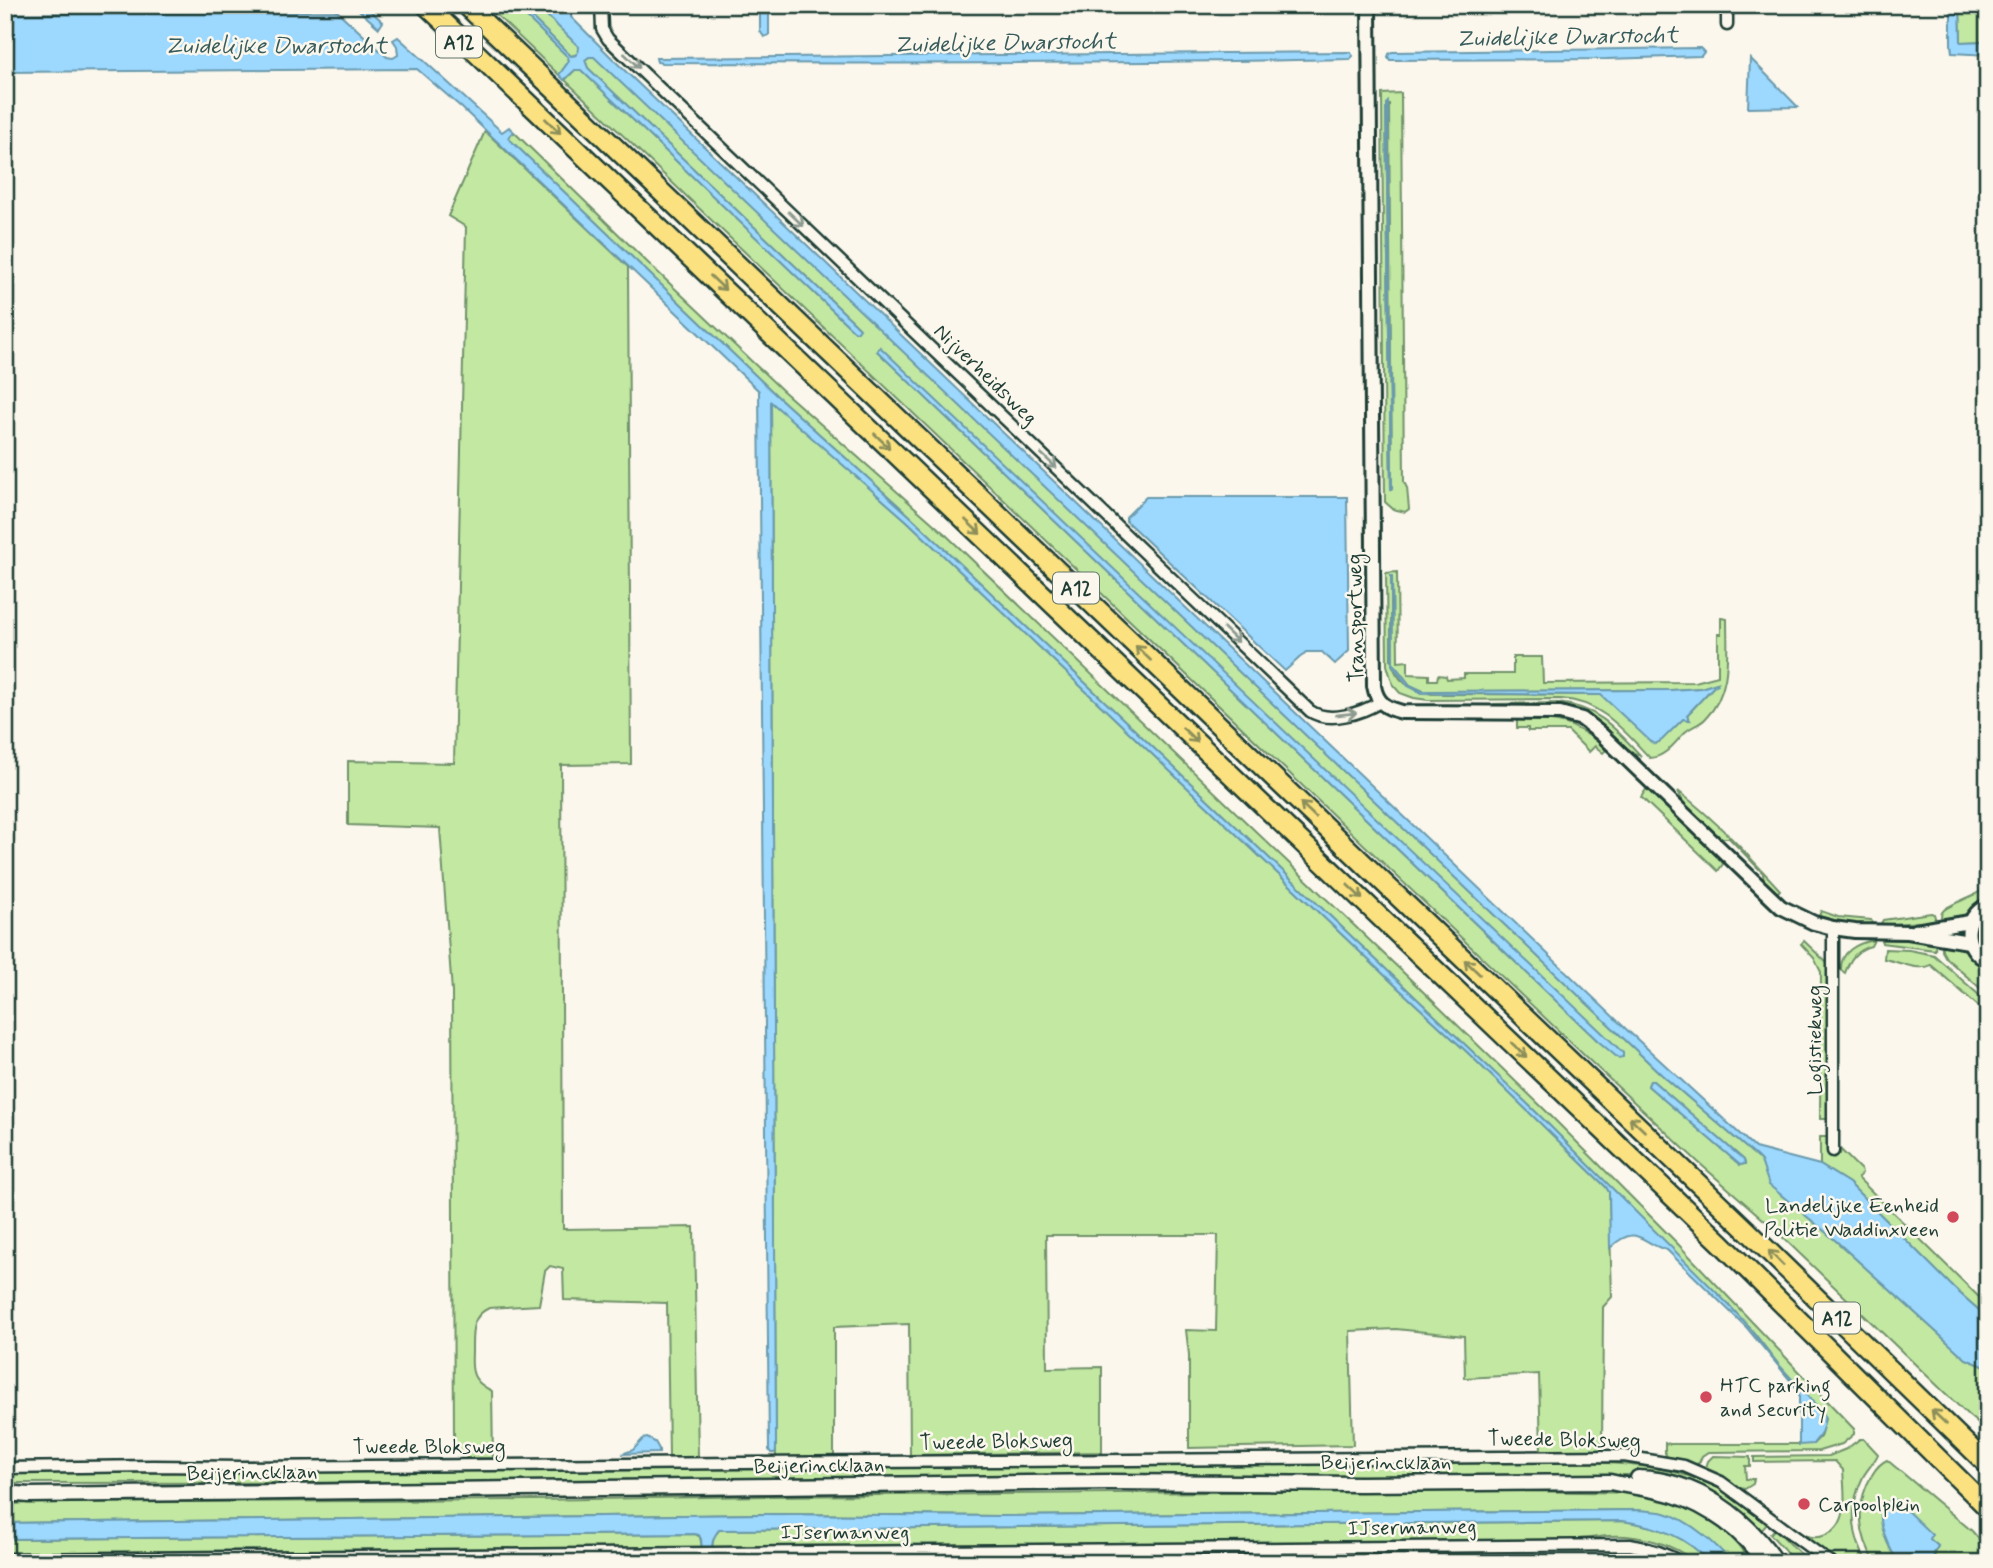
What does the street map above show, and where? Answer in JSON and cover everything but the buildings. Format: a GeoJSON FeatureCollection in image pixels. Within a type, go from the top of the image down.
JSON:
{"type":"FeatureCollection","features":[{"type":"Feature","properties":{"kind":"highway","name":"A12"},"geometry":{"type":"LineString","coordinates":[[415,5],[504,79]]}},
{"type":"Feature","properties":{"kind":"highway","name":"A12"},"geometry":{"type":"LineString","coordinates":[[426,5],[1720,1242],[1985,1505]]}},
{"type":"Feature","properties":{"kind":"highway","name":"A12"},"geometry":{"type":"LineString","coordinates":[[466,5],[1744,1227],[1988,1465]]}},
{"type":"Feature","properties":{"kind":"main road","name":"Beijerincklaan"},"geometry":{"type":"LineString","coordinates":[[1609,1482],[1622,1478],[1671,1482],[1703,1495],[1741,1521],[1777,1563]]}},
{"type":"Feature","properties":{"kind":"main road","name":"Beijerincklaan"},"geometry":{"type":"LineString","coordinates":[[5,1493],[29,1495],[1108,1482],[1609,1482],[1676,1495],[1704,1508],[1751,1544],[1765,1563]]}},
{"type":"Feature","properties":{"kind":"main road","name":"Beijerincklaan"},"geometry":{"type":"LineString","coordinates":[[5,1499],[29,1495]]}},
{"type":"Feature","properties":{"kind":"street","name":"Nijverheidsweg"},"geometry":{"type":"LineString","coordinates":[[601,5],[602,29],[608,39],[1310,711],[1328,716],[1350,715],[1380,702]]}},
{"type":"Feature","properties":{"kind":"street","name":"Transportweg"},"geometry":{"type":"LineString","coordinates":[[1369,5],[1376,696],[1391,709],[1402,712],[1560,713],[1582,719],[1601,734],[1781,907],[1814,923],[1833,928],[1908,932],[1970,922]]}},
{"type":"Feature","properties":{"kind":"street"},"geometry":{"type":"LineString","coordinates":[[1727,5],[1727,25]]}},
{"type":"Feature","properties":{"kind":"street"},"geometry":{"type":"LineString","coordinates":[[1988,905],[1978,910],[1970,922],[1968,932],[1974,952],[1988,961]]}},
{"type":"Feature","properties":{"kind":"street","name":"Logistiekweg"},"geometry":{"type":"LineString","coordinates":[[1833,928],[1833,1151]]}},
{"type":"Feature","properties":{"kind":"street","name":"Transportweg"},"geometry":{"type":"LineString","coordinates":[[1908,932],[1969,942]]}},
{"type":"Feature","properties":{"kind":"street","name":"Tweede Bloksweg"},"geometry":{"type":"LineString","coordinates":[[5,1468],[1624,1456],[1684,1466],[1721,1482],[1831,1563]]}},
{"type":"Feature","properties":{"kind":"street","name":"IJsermanweg"},"geometry":{"type":"LineString","coordinates":[[5,1559],[373,1559],[720,1552],[1630,1545],[1668,1554],[1682,1563]]}},
{"type":"Feature","properties":{"kind":"green space"},"geometry":{"type":"Polygon","coordinates":[[[486,5],[514,5],[568,57],[569,61],[559,75],[486,5]]]}},
{"type":"Feature","properties":{"kind":"green space"},"geometry":{"type":"Polygon","coordinates":[[[519,5],[536,5],[575,41],[579,47],[578,54],[571,56],[519,5]]]}},
{"type":"Feature","properties":{"kind":"green space"},"geometry":{"type":"Polygon","coordinates":[[[1960,5],[1982,5],[1988,22],[1988,41],[1961,42],[1960,5]]]}},
{"type":"Feature","properties":{"kind":"green space"},"geometry":{"type":"Polygon","coordinates":[[[594,56],[1662,1075],[1757,1157],[1770,1185],[1966,1359],[1988,1368],[1988,1432],[1772,1227],[1588,1059],[565,80],[575,70],[580,69],[857,331],[859,327],[588,68],[585,60],[594,56]],[[878,349],[877,351],[1598,1041],[878,349]],[[1650,1081],[1648,1086],[1740,1165],[1745,1164],[1744,1160],[1650,1081]]]}},
{"type":"Feature","properties":{"kind":"green space"},"geometry":{"type":"Polygon","coordinates":[[[1401,93],[1404,482],[1409,509],[1405,512],[1393,509],[1385,502],[1382,94],[1401,93]],[[1386,104],[1391,489],[1389,104],[1386,104]]]}},
{"type":"Feature","properties":{"kind":"green space"},"geometry":{"type":"Polygon","coordinates":[[[485,131],[628,267],[631,764],[561,765],[563,1229],[694,1227],[698,1458],[669,1457],[667,1303],[564,1300],[563,1269],[550,1266],[545,1271],[539,1305],[489,1308],[476,1320],[472,1337],[472,1367],[478,1381],[492,1391],[493,1458],[462,1458],[454,1441],[452,992],[440,828],[348,825],[348,761],[454,763],[466,227],[448,216],[485,131]]]}},
{"type":"Feature","properties":{"kind":"green space"},"geometry":{"type":"Polygon","coordinates":[[[514,132],[782,390],[945,534],[1545,1110],[1675,1241],[1854,1429],[1854,1434],[1842,1444],[1819,1451],[1708,1452],[1694,1465],[1667,1457],[1665,1443],[1813,1444],[1820,1437],[1825,1419],[1750,1328],[1539,1115],[910,516],[776,395],[508,138],[514,132]]]}},
{"type":"Feature","properties":{"kind":"green space"},"geometry":{"type":"Polygon","coordinates":[[[771,401],[907,521],[1606,1187],[1609,1192],[1612,1297],[1603,1307],[1602,1450],[1541,1450],[1539,1374],[1465,1378],[1464,1336],[1396,1329],[1350,1331],[1353,1445],[1189,1448],[1189,1355],[1186,1330],[1216,1331],[1218,1235],[1046,1235],[1047,1368],[1102,1367],[1102,1452],[910,1455],[909,1324],[834,1327],[834,1456],[776,1458],[771,401]]]}},
{"type":"Feature","properties":{"kind":"green space"},"geometry":{"type":"Polygon","coordinates":[[[1397,572],[1398,662],[1408,661],[1408,674],[1429,675],[1429,680],[1437,680],[1438,675],[1446,676],[1447,679],[1464,678],[1464,674],[1513,674],[1513,657],[1542,657],[1543,683],[1695,682],[1718,676],[1718,634],[1721,634],[1721,618],[1727,619],[1727,645],[1726,672],[1720,696],[1703,721],[1687,730],[1665,753],[1650,758],[1611,719],[1588,705],[1575,701],[1428,700],[1400,693],[1393,685],[1387,665],[1386,573],[1397,572]],[[1392,577],[1391,659],[1393,667],[1401,679],[1417,690],[1432,694],[1602,695],[1659,742],[1683,719],[1689,720],[1687,715],[1717,683],[1701,688],[1671,690],[1423,691],[1410,685],[1393,663],[1392,577]]]}},
{"type":"Feature","properties":{"kind":"green space"},"geometry":{"type":"Polygon","coordinates":[[[1558,703],[1584,709],[1605,720],[1641,756],[1624,746],[1599,722],[1575,710],[1535,704],[1494,705],[1558,703]]]}},
{"type":"Feature","properties":{"kind":"green space"},"geometry":{"type":"Polygon","coordinates":[[[1517,719],[1565,724],[1585,733],[1607,749],[1603,753],[1595,746],[1589,752],[1568,731],[1528,731],[1528,728],[1517,728],[1517,719]]]}},
{"type":"Feature","properties":{"kind":"green space"},"geometry":{"type":"Polygon","coordinates":[[[1647,788],[1721,860],[1723,864],[1718,871],[1641,797],[1647,788]]]}},
{"type":"Feature","properties":{"kind":"green space"},"geometry":{"type":"Polygon","coordinates":[[[1678,791],[1744,851],[1780,890],[1776,894],[1764,883],[1763,873],[1729,838],[1719,838],[1684,804],[1678,791]]]}},
{"type":"Feature","properties":{"kind":"green space"},"geometry":{"type":"Polygon","coordinates":[[[1988,887],[1988,899],[1961,917],[1942,921],[1941,914],[1944,910],[1988,887]]]}},
{"type":"Feature","properties":{"kind":"green space"},"geometry":{"type":"Polygon","coordinates":[[[1821,911],[1838,917],[1871,920],[1874,925],[1841,922],[1819,916],[1821,911]]]}},
{"type":"Feature","properties":{"kind":"green space"},"geometry":{"type":"Polygon","coordinates":[[[1931,913],[1936,921],[1880,925],[1883,920],[1931,913]]]}},
{"type":"Feature","properties":{"kind":"green space"},"geometry":{"type":"Polygon","coordinates":[[[1881,939],[1936,941],[1935,950],[1882,943],[1881,939]]]}},
{"type":"Feature","properties":{"kind":"green space"},"geometry":{"type":"Polygon","coordinates":[[[1874,940],[1871,946],[1854,956],[1845,973],[1841,970],[1843,958],[1851,949],[1874,940]]]}},
{"type":"Feature","properties":{"kind":"green space"},"geometry":{"type":"Polygon","coordinates":[[[1804,941],[1827,963],[1827,1119],[1820,1119],[1821,972],[1814,958],[1801,944],[1804,941]]]}},
{"type":"Feature","properties":{"kind":"green space"},"geometry":{"type":"Polygon","coordinates":[[[1942,942],[1961,947],[1988,969],[1988,995],[1946,958],[1942,951],[1942,942]]]}},
{"type":"Feature","properties":{"kind":"green space"},"geometry":{"type":"Polygon","coordinates":[[[1885,949],[1934,955],[1988,1003],[1988,1017],[1931,965],[1914,967],[1884,959],[1885,949]]]}},
{"type":"Feature","properties":{"kind":"green space"},"geometry":{"type":"Polygon","coordinates":[[[1820,1137],[1827,1137],[1828,1154],[1840,1154],[1841,1150],[1861,1170],[1858,1178],[1988,1306],[1988,1318],[1955,1289],[1849,1183],[1820,1165],[1820,1137]]]}},
{"type":"Feature","properties":{"kind":"green space"},"geometry":{"type":"Polygon","coordinates":[[[1864,1439],[1878,1454],[1863,1477],[1855,1499],[1855,1532],[1868,1563],[1841,1563],[1782,1520],[1809,1537],[1823,1536],[1834,1530],[1843,1516],[1843,1470],[1835,1461],[1754,1462],[1754,1457],[1829,1456],[1864,1439]]]}},
{"type":"Feature","properties":{"kind":"green space"},"geometry":{"type":"Polygon","coordinates":[[[1713,1456],[1750,1457],[1750,1466],[1745,1466],[1746,1479],[1754,1479],[1753,1484],[1745,1489],[1739,1488],[1707,1470],[1708,1461],[1713,1456]]]}},
{"type":"Feature","properties":{"kind":"green space"},"geometry":{"type":"Polygon","coordinates":[[[1887,1460],[1972,1531],[1984,1545],[1978,1563],[1935,1563],[1933,1560],[1938,1546],[1883,1508],[1885,1537],[1898,1563],[1876,1563],[1862,1531],[1861,1508],[1872,1475],[1878,1466],[1887,1460]]]}},
{"type":"Feature","properties":{"kind":"green space"},"geometry":{"type":"Polygon","coordinates":[[[1594,1462],[1644,1466],[1693,1477],[1724,1491],[1768,1523],[1761,1531],[1734,1511],[1642,1475],[766,1482],[5,1483],[5,1473],[1594,1462]]]}},
{"type":"Feature","properties":{"kind":"green space"},"geometry":{"type":"Polygon","coordinates":[[[1462,1490],[1644,1493],[1692,1507],[1728,1532],[1752,1563],[1732,1563],[1713,1544],[1638,1510],[1000,1516],[766,1514],[5,1523],[5,1505],[25,1503],[1462,1490]]]}},
{"type":"Feature","properties":{"kind":"green space"},"geometry":{"type":"Polygon","coordinates":[[[1623,1521],[1671,1534],[1691,1545],[1711,1563],[1696,1563],[1677,1550],[1655,1541],[1619,1536],[1503,1542],[712,1547],[714,1536],[719,1530],[1623,1521]]]}},
{"type":"Feature","properties":{"kind":"green space"},"geometry":{"type":"Polygon","coordinates":[[[1775,1529],[1810,1563],[1793,1563],[1770,1534],[1775,1529]]]}},
{"type":"Feature","properties":{"kind":"green space"},"geometry":{"type":"Polygon","coordinates":[[[695,1534],[700,1537],[702,1547],[5,1554],[5,1539],[695,1534]]]}},
{"type":"Feature","properties":{"kind":"green space"},"geometry":{"type":"Polygon","coordinates":[[[1182,1553],[1192,1557],[1195,1563],[713,1563],[712,1558],[1182,1553]]]}},
{"type":"Feature","properties":{"kind":"green space"},"geometry":{"type":"Polygon","coordinates":[[[703,1558],[703,1563],[385,1563],[392,1560],[703,1558]]]}},
{"type":"Feature","properties":{"kind":"water"},"geometry":{"type":"Polygon","coordinates":[[[353,5],[364,5],[383,22],[379,28],[353,5]]]}},
{"type":"Feature","properties":{"kind":"water"},"geometry":{"type":"Polygon","coordinates":[[[514,5],[519,5],[571,56],[579,51],[579,47],[536,5],[571,5],[571,17],[619,65],[1626,1029],[1755,1148],[1820,1165],[1849,1183],[1955,1289],[1988,1318],[1988,1368],[1966,1359],[1835,1240],[1769,1185],[1761,1161],[1757,1157],[1662,1075],[594,57],[585,60],[588,68],[860,328],[857,332],[581,70],[575,70],[564,80],[559,75],[569,61],[568,57],[514,5]]]}},
{"type":"Feature","properties":{"kind":"water"},"geometry":{"type":"Polygon","coordinates":[[[760,5],[769,5],[769,35],[764,37],[760,31],[760,5]]]}},
{"type":"Feature","properties":{"kind":"water"},"geometry":{"type":"Polygon","coordinates":[[[1951,5],[1960,5],[1961,42],[1988,41],[1988,55],[1952,53],[1951,5]]]}},
{"type":"Feature","properties":{"kind":"water","name":"Zuidelijke Dwarstocht"},"geometry":{"type":"Polygon","coordinates":[[[337,11],[387,57],[398,55],[393,40],[398,37],[502,132],[509,127],[514,132],[508,138],[776,395],[910,516],[1539,1115],[1729,1305],[1824,1414],[1822,1430],[1813,1444],[1799,1445],[1799,1391],[1747,1328],[1667,1250],[1633,1236],[1619,1240],[1610,1248],[1609,1192],[1606,1187],[907,521],[771,402],[776,1450],[771,1453],[759,391],[462,108],[417,69],[5,72],[5,58],[12,58],[11,14],[337,11]]]}},
{"type":"Feature","properties":{"kind":"water"},"geometry":{"type":"Polygon","coordinates":[[[1700,48],[1704,52],[1701,56],[1607,59],[1390,60],[1388,57],[1392,52],[1700,48]]]}},
{"type":"Feature","properties":{"kind":"water"},"geometry":{"type":"Polygon","coordinates":[[[1350,52],[1353,56],[1350,59],[1092,63],[662,63],[657,62],[656,58],[1350,52]]]}},
{"type":"Feature","properties":{"kind":"water"},"geometry":{"type":"Polygon","coordinates":[[[1750,58],[1798,107],[1748,108],[1750,58]]]}},
{"type":"Feature","properties":{"kind":"water"},"geometry":{"type":"Polygon","coordinates":[[[1388,102],[1392,488],[1391,489],[1386,104],[1388,102]]]}},
{"type":"Feature","properties":{"kind":"water"},"geometry":{"type":"Polygon","coordinates":[[[880,347],[1614,1044],[1623,1053],[1623,1057],[1618,1058],[1598,1041],[877,351],[880,347]]]}},
{"type":"Feature","properties":{"kind":"water"},"geometry":{"type":"Polygon","coordinates":[[[1146,497],[1347,497],[1349,651],[1335,664],[1322,652],[1306,652],[1285,671],[1126,521],[1126,517],[1146,497]]]}},
{"type":"Feature","properties":{"kind":"water"},"geometry":{"type":"Polygon","coordinates":[[[1391,576],[1393,663],[1410,685],[1423,691],[1671,690],[1718,685],[1687,715],[1690,720],[1683,719],[1655,744],[1601,695],[1422,693],[1408,686],[1392,665],[1391,576]]]}},
{"type":"Feature","properties":{"kind":"water"},"geometry":{"type":"Polygon","coordinates":[[[1650,1081],[1744,1160],[1745,1164],[1740,1165],[1648,1086],[1650,1081]]]}},
{"type":"Feature","properties":{"kind":"water"},"geometry":{"type":"Polygon","coordinates":[[[647,1438],[655,1442],[659,1453],[622,1454],[633,1450],[647,1438]]]}},
{"type":"Feature","properties":{"kind":"water"},"geometry":{"type":"Polygon","coordinates":[[[1896,1500],[1932,1535],[1930,1539],[1938,1546],[1934,1553],[1935,1563],[1898,1563],[1886,1539],[1881,1520],[1884,1505],[1896,1500]]]}},
{"type":"Feature","properties":{"kind":"water"},"geometry":{"type":"Polygon","coordinates":[[[1638,1510],[1665,1513],[1683,1521],[1711,1541],[1732,1563],[1711,1563],[1671,1534],[1623,1521],[719,1530],[713,1541],[713,1563],[703,1563],[701,1539],[695,1534],[5,1539],[5,1523],[766,1514],[1000,1516],[1638,1510]]]}},
{"type":"Feature","properties":{"kind":"place","name":"Landelijke Eenheid Politie Waddinxveen"},"geometry":{"type":"Point","coordinates":[1953,1217]}},
{"type":"Feature","properties":{"kind":"place","name":"HTC parking and security"},"geometry":{"type":"Point","coordinates":[1706,1397]}},
{"type":"Feature","properties":{"kind":"place","name":"Carpoolplein"},"geometry":{"type":"Point","coordinates":[1804,1504]}}]}
